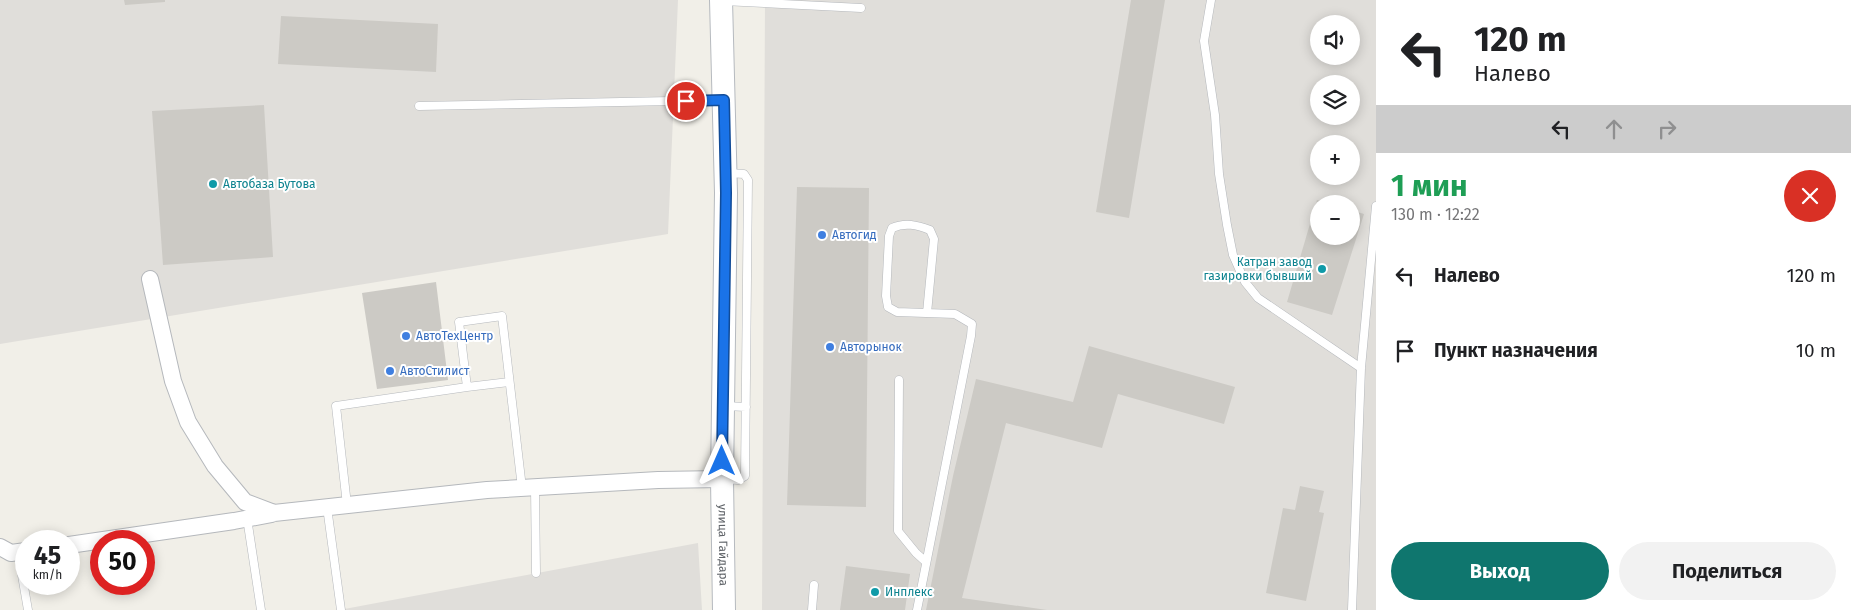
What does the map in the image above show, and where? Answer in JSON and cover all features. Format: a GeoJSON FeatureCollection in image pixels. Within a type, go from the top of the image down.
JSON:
{"type":"FeatureCollection","features":[{"type":"Feature","properties":{"kind":"main road","name":"улица Гайдара"},"geometry":{"type":"LineString","coordinates":[[721,0],[726,174],[736,249],[735,328],[723,406],[724,610]]}},
{"type":"Feature","properties":{"kind":"street"},"geometry":{"type":"LineString","coordinates":[[150,279],[173,381],[188,422],[215,466],[244,502],[274,513]]}},
{"type":"Feature","properties":{"kind":"street"},"geometry":{"type":"LineString","coordinates":[[80,543],[274,513],[487,490],[658,480],[722,479]]}},
{"type":"Feature","properties":{"kind":"lane"},"geometry":{"type":"LineString","coordinates":[[721,0],[861,8]]}},
{"type":"Feature","properties":{"kind":"lane"},"geometry":{"type":"LineString","coordinates":[[1211,0],[1204,41],[1215,115],[1219,174],[1226,226],[1233,255],[1245,282],[1258,298],[1361,368]]}},
{"type":"Feature","properties":{"kind":"lane"},"geometry":{"type":"LineString","coordinates":[[418,106],[724,100]]}},
{"type":"Feature","properties":{"kind":"lane"},"geometry":{"type":"LineString","coordinates":[[1352,610],[1361,368],[1376,206]]}},
{"type":"Feature","properties":{"kind":"lane"},"geometry":{"type":"LineString","coordinates":[[917,610],[972,324],[955,314],[897,312],[888,307],[886,296],[889,236],[892,228],[900,224],[918,225],[930,230],[934,239],[927,313]]}},
{"type":"Feature","properties":{"kind":"lane"},"geometry":{"type":"LineString","coordinates":[[467,387],[459,322],[502,316],[509,382],[528,487],[536,573]]}},
{"type":"Feature","properties":{"kind":"lane"},"geometry":{"type":"LineString","coordinates":[[722,479],[738,480],[745,476],[746,407],[735,328]]}},
{"type":"Feature","properties":{"kind":"lane"},"geometry":{"type":"LineString","coordinates":[[899,380],[898,531],[926,562]]}},
{"type":"Feature","properties":{"kind":"lane"},"geometry":{"type":"LineString","coordinates":[[347,506],[336,406],[509,382]]}},
{"type":"Feature","properties":{"kind":"lane"},"geometry":{"type":"LineString","coordinates":[[723,406],[746,407]]}},
{"type":"Feature","properties":{"kind":"lane"},"geometry":{"type":"LineString","coordinates":[[327,507],[341,610]]}},
{"type":"Feature","properties":{"kind":"lane"},"geometry":{"type":"LineString","coordinates":[[247,518],[261,610]]}},
{"type":"Feature","properties":{"kind":"lane"},"geometry":{"type":"LineString","coordinates":[[11,552],[28,610]]}},
{"type":"Feature","properties":{"kind":"lane"},"geometry":{"type":"LineString","coordinates":[[812,610],[814,585]]}},
{"type":"Feature","properties":{"kind":"shaded area"},"geometry":{"type":"Polygon","coordinates":[[[0,0],[678,0],[668,234],[0,344],[0,0]]]}},
{"type":"Feature","properties":{"kind":"shaded area"},"geometry":{"type":"Polygon","coordinates":[[[765,0],[1376,0],[1376,610],[762,610],[765,0]]]}},
{"type":"Feature","properties":{"kind":"shaded area"},"geometry":{"type":"Polygon","coordinates":[[[698,543],[702,610],[339,610],[698,543]]]}},
{"type":"Feature","properties":{"kind":"building"},"geometry":{"type":"Polygon","coordinates":[[[124,0],[165,0],[165,2],[125,5],[124,0]]]}},
{"type":"Feature","properties":{"kind":"building"},"geometry":{"type":"Polygon","coordinates":[[[1131,0],[1165,0],[1129,218],[1096,212],[1131,0]]]}},
{"type":"Feature","properties":{"kind":"building"},"geometry":{"type":"Polygon","coordinates":[[[281,16],[438,24],[436,72],[278,64],[281,16]]]}},
{"type":"Feature","properties":{"kind":"building","name":"Автобаза Бутова"},"geometry":{"type":"Polygon","coordinates":[[[264,105],[273,257],[163,265],[152,111],[264,105]]]}},
{"type":"Feature","properties":{"kind":"building","name":"Авторынок"},"geometry":{"type":"Polygon","coordinates":[[[797,187],[869,188],[866,507],[787,505],[797,187]]]}},
{"type":"Feature","properties":{"kind":"building","name":"Катран завод газировки бывший"},"geometry":{"type":"Polygon","coordinates":[[[1360,213],[1364,214],[1360,227],[1360,213]]]}},
{"type":"Feature","properties":{"kind":"building","name":"Катран завод газировки бывший"},"geometry":{"type":"Polygon","coordinates":[[[1310,224],[1310,245],[1354,245],[1332,315],[1287,302],[1310,224]]]}},
{"type":"Feature","properties":{"kind":"building","name":"АвтоТехЦентр"},"geometry":{"type":"Polygon","coordinates":[[[436,282],[448,380],[377,389],[362,293],[436,282]]]}},
{"type":"Feature","properties":{"kind":"building"},"geometry":{"type":"Polygon","coordinates":[[[1089,346],[1235,387],[1224,424],[1118,394],[1102,448],[1006,423],[962,598],[1047,610],[926,610],[953,476],[976,379],[1073,402],[1089,346]]]}},
{"type":"Feature","properties":{"kind":"building"},"geometry":{"type":"Polygon","coordinates":[[[1300,486],[1324,491],[1319,512],[1324,513],[1306,601],[1266,593],[1283,508],[1295,510],[1300,486]]]}},
{"type":"Feature","properties":{"kind":"building","name":"Инплекс"},"geometry":{"type":"Polygon","coordinates":[[[846,566],[910,574],[905,610],[840,610],[846,566]]]}},
{"type":"Feature","properties":{"kind":"place","name":"Автобаза Бутова"},"geometry":{"type":"Point","coordinates":[213,184]}},
{"type":"Feature","properties":{"kind":"place","name":"Автогид"},"geometry":{"type":"Point","coordinates":[822,235]}},
{"type":"Feature","properties":{"kind":"place","name":"Катран завод газировки бывший"},"geometry":{"type":"Point","coordinates":[1322,269]}},
{"type":"Feature","properties":{"kind":"place","name":"АвтоТехЦентр"},"geometry":{"type":"Point","coordinates":[406,336]}},
{"type":"Feature","properties":{"kind":"place","name":"Авторынок"},"geometry":{"type":"Point","coordinates":[830,347]}},
{"type":"Feature","properties":{"kind":"place","name":"АвтоСтилист"},"geometry":{"type":"Point","coordinates":[390,371]}},
{"type":"Feature","properties":{"kind":"place","name":"Инплекс"},"geometry":{"type":"Point","coordinates":[875,592]}},
{"type":"Feature","properties":{"kind":"route"},"geometry":{"type":"LineString","coordinates":[[686,101],[724,100],[726,193],[722,461]]}}]}
